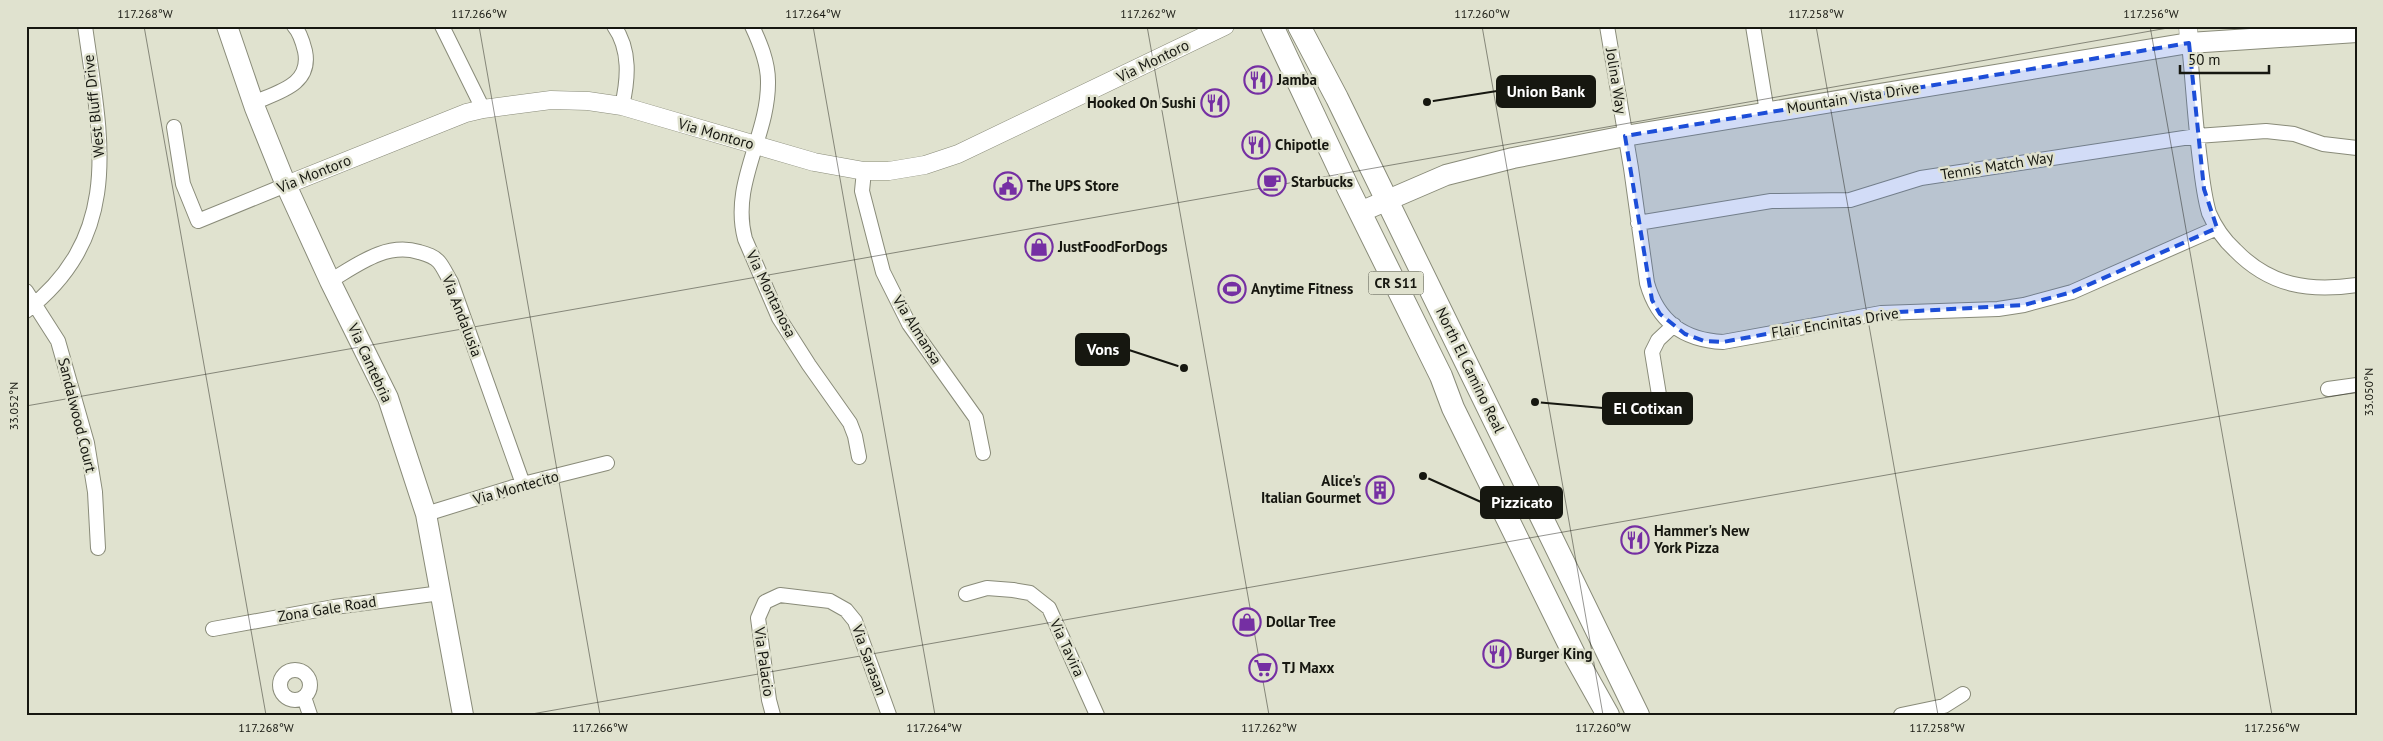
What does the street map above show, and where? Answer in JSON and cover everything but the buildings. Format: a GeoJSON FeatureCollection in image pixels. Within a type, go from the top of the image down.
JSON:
{"type":"FeatureCollection","features":[{"type":"Feature","properties":{"kind":"main road","name":"North El Camino Real"},"geometry":{"type":"LineString","coordinates":[[1272,26],[1360,212],[1441,376],[1452,408],[1574,656],[1608,715]]}},
{"type":"Feature","properties":{"kind":"main road","name":"North El Camino Real"},"geometry":{"type":"LineString","coordinates":[[1298,26],[1337,98],[1638,715]]}},
{"type":"Feature","properties":{"kind":"main road","name":"Via Cantebria"},"geometry":{"type":"LineString","coordinates":[[232,28],[253,103],[286,185],[330,281],[388,398],[426,514],[463,715]]}},
{"type":"Feature","properties":{"kind":"main road","name":"Mountain Vista Drive"},"geometry":{"type":"LineString","coordinates":[[1360,212],[1446,175],[1513,158],[1625,136],[2188,35],[2357,32]]}},
{"type":"Feature","properties":{"kind":"main road"},"geometry":{"type":"LineString","coordinates":[[1501,506],[1513,507],[1523,513],[1562,584],[1580,596]]}},
{"type":"Feature","properties":{"kind":"street","name":"West Bluff Drive"},"geometry":{"type":"LineString","coordinates":[[31,308],[73,263],[89,232],[97,198],[101,148],[85,26]]}},
{"type":"Feature","properties":{"kind":"street"},"geometry":{"type":"LineString","coordinates":[[253,103],[290,88],[304,73],[307,65],[304,48],[294,26]]}},
{"type":"Feature","properties":{"kind":"street"},"geometry":{"type":"LineString","coordinates":[[442,26],[483,109]]}},
{"type":"Feature","properties":{"kind":"street"},"geometry":{"type":"LineString","coordinates":[[614,26],[624,47],[628,82],[622,106]]}},
{"type":"Feature","properties":{"kind":"street","name":"Via Montanosa"},"geometry":{"type":"LineString","coordinates":[[752,26],[762,50],[768,80],[767,101],[742,190],[741,214],[745,239],[779,318],[808,365],[850,423],[855,436],[859,457]]}},
{"type":"Feature","properties":{"kind":"street","name":"Via Montoro"},"geometry":{"type":"LineString","coordinates":[[174,127],[183,184],[198,222],[466,114],[483,109],[551,100],[588,101],[622,106],[814,162],[864,171],[910,168],[958,154],[1225,26]]}},
{"type":"Feature","properties":{"kind":"street","name":"Jolina Way"},"geometry":{"type":"LineString","coordinates":[[1607,26],[1625,136]]}},
{"type":"Feature","properties":{"kind":"street"},"geometry":{"type":"LineString","coordinates":[[1753,26],[1767,112]]}},
{"type":"Feature","properties":{"kind":"street"},"geometry":{"type":"LineString","coordinates":[[2188,35],[2204,189],[2210,213],[2227,243],[2247,262],[2269,277],[2290,284],[2314,287],[2357,285]]}},
{"type":"Feature","properties":{"kind":"street","name":"Tennis Match Way"},"geometry":{"type":"LineString","coordinates":[[1638,223],[1771,201],[1850,200],[1921,178],[2197,136],[2266,131],[2294,134],[2324,144],[2357,148]]}},
{"type":"Feature","properties":{"kind":"street","name":"Flair Encinitas Drive"},"geometry":{"type":"LineString","coordinates":[[1625,136],[1652,300],[1660,314],[1674,326],[1685,334],[1704,341],[1724,342],[1882,313],[1998,308],[2024,305],[2072,292],[2217,228]]}},
{"type":"Feature","properties":{"kind":"street","name":"Via Almansa"},"geometry":{"type":"LineString","coordinates":[[864,171],[862,191],[883,272],[909,324],[976,418],[983,453]]}},
{"type":"Feature","properties":{"kind":"street","name":"Via Andalusia"},"geometry":{"type":"LineString","coordinates":[[330,281],[376,254],[393,249],[407,248],[430,256],[439,262],[451,282],[523,484]]}},
{"type":"Feature","properties":{"kind":"street","name":"Sandalwood Court"},"geometry":{"type":"LineString","coordinates":[[26,290],[31,308],[58,341],[87,443],[96,492],[98,548]]}},
{"type":"Feature","properties":{"kind":"street"},"geometry":{"type":"LineString","coordinates":[[1660,401],[1652,352],[1658,340],[1674,326]]}},
{"type":"Feature","properties":{"kind":"street"},"geometry":{"type":"LineString","coordinates":[[2328,389],[2357,385]]}},
{"type":"Feature","properties":{"kind":"street","name":"Via Montecito"},"geometry":{"type":"LineString","coordinates":[[426,514],[523,484],[607,463]]}},
{"type":"Feature","properties":{"kind":"street","name":"Via Tavira"},"geometry":{"type":"LineString","coordinates":[[966,594],[987,588],[1013,590],[1030,593],[1048,608],[1097,715]]}},
{"type":"Feature","properties":{"kind":"street","name":"Zona Gale Road"},"geometry":{"type":"LineString","coordinates":[[213,629],[334,607],[441,593]]}},
{"type":"Feature","properties":{"kind":"street","name":"Via Palacio"},"geometry":{"type":"LineString","coordinates":[[774,715],[769,700],[758,618],[765,602],[780,595],[786,596]]}},
{"type":"Feature","properties":{"kind":"street","name":"Via Sarasan"},"geometry":{"type":"LineString","coordinates":[[786,596],[830,601],[846,610],[855,620],[889,715]]}},
{"type":"Feature","properties":{"kind":"street"},"geometry":{"type":"LineString","coordinates":[[1901,715],[1944,706],[1963,694]]}},
{"type":"Feature","properties":{"kind":"street"},"geometry":{"type":"LineString","coordinates":[[304,697],[310,715]]}},
{"type":"Feature","properties":{"kind":"highlighted area"},"geometry":{"type":"Polygon","coordinates":[[[2189,43],[2204,189],[2217,228],[2072,292],[2024,305],[1881,313],[1723,342],[1704,341],[1685,334],[1660,314],[1652,300],[1625,136],[2189,43]]]}},
{"type":"Feature","properties":{"kind":"place","name":"Jamba"},"geometry":{"type":"Point","coordinates":[1258,80]}},
{"type":"Feature","properties":{"kind":"place","name":"Union Bank"},"geometry":{"type":"Point","coordinates":[1427,102]}},
{"type":"Feature","properties":{"kind":"place","name":"Hooked On Sushi"},"geometry":{"type":"Point","coordinates":[1215,103]}},
{"type":"Feature","properties":{"kind":"place","name":"Chipotle"},"geometry":{"type":"Point","coordinates":[1256,145]}},
{"type":"Feature","properties":{"kind":"place","name":"Starbucks"},"geometry":{"type":"Point","coordinates":[1272,182]}},
{"type":"Feature","properties":{"kind":"place","name":"The UPS Store"},"geometry":{"type":"Point","coordinates":[1008,186]}},
{"type":"Feature","properties":{"kind":"place","name":"JustFoodForDogs"},"geometry":{"type":"Point","coordinates":[1039,247]}},
{"type":"Feature","properties":{"kind":"place","name":"Anytime Fitness"},"geometry":{"type":"Point","coordinates":[1232,289]}},
{"type":"Feature","properties":{"kind":"place","name":"Vons"},"geometry":{"type":"Point","coordinates":[1184,368]}},
{"type":"Feature","properties":{"kind":"place","name":"El Cotixan"},"geometry":{"type":"Point","coordinates":[1535,402]}},
{"type":"Feature","properties":{"kind":"place","name":"Pizzicato"},"geometry":{"type":"Point","coordinates":[1423,476]}},
{"type":"Feature","properties":{"kind":"place","name":"Alice's Italian Gourmet"},"geometry":{"type":"Point","coordinates":[1380,490]}},
{"type":"Feature","properties":{"kind":"place","name":"Hammer's New York Pizza"},"geometry":{"type":"Point","coordinates":[1635,540]}},
{"type":"Feature","properties":{"kind":"place","name":"Dollar Tree"},"geometry":{"type":"Point","coordinates":[1247,622]}},
{"type":"Feature","properties":{"kind":"place","name":"Burger King"},"geometry":{"type":"Point","coordinates":[1497,654]}},
{"type":"Feature","properties":{"kind":"place","name":"TJ Maxx"},"geometry":{"type":"Point","coordinates":[1263,668]}}]}
